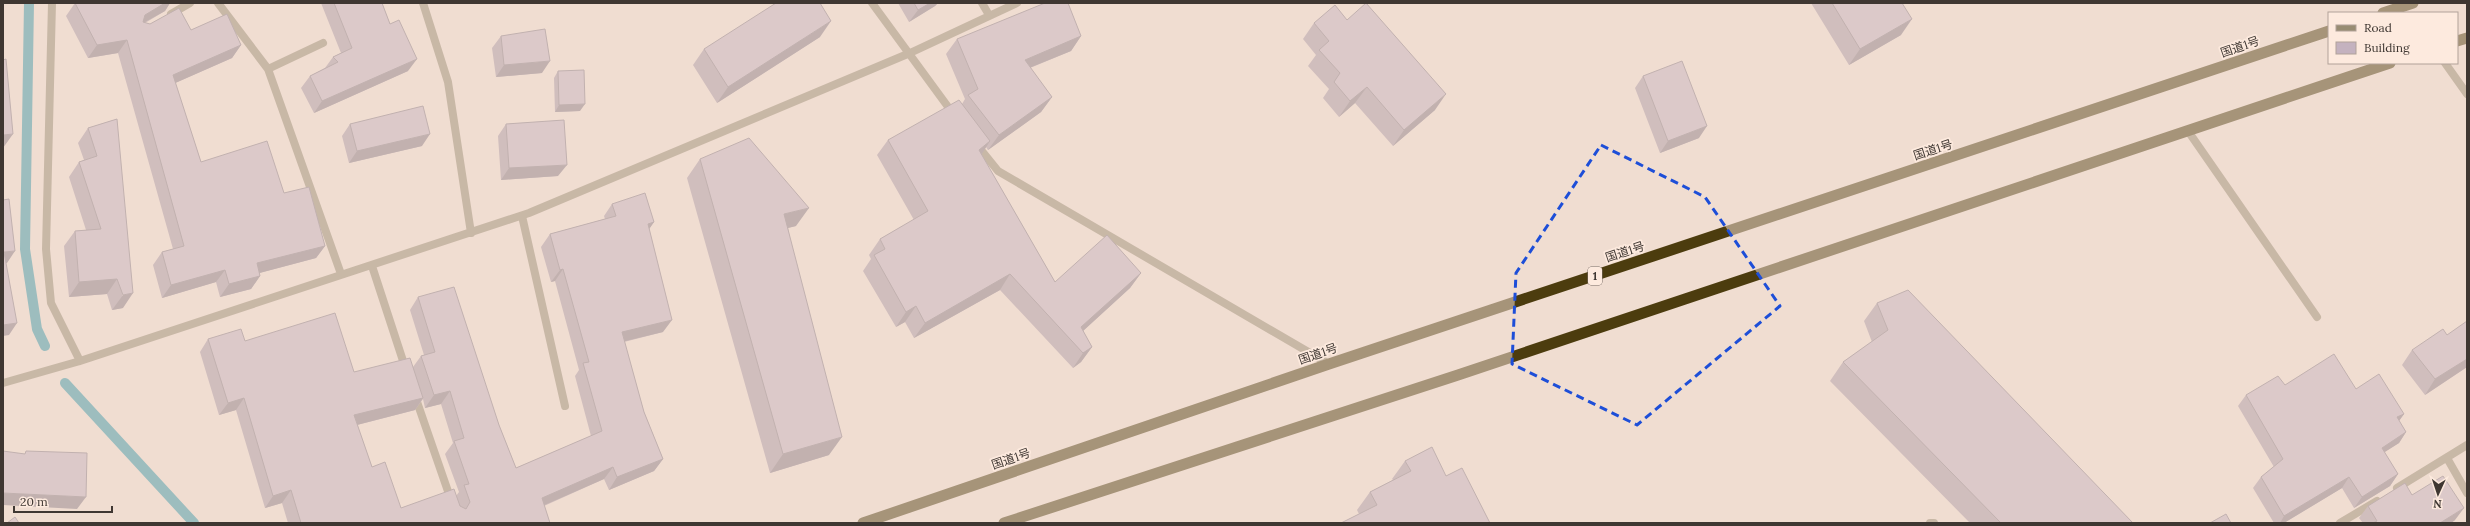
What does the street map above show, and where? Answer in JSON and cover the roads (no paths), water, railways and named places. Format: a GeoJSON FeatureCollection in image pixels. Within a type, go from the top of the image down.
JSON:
{"type":"FeatureCollection","features":[{"type":"Feature","properties":{"kind":"highway"},"geometry":{"type":"LineString","coordinates":[[2386,12],[2413,3]]}},
{"type":"Feature","properties":{"kind":"highway","name":"国道1号"},"geometry":{"type":"LineString","coordinates":[[863,523],[1329,364],[2328,31]]}},
{"type":"Feature","properties":{"kind":"highway"},"geometry":{"type":"LineString","coordinates":[[1004,523],[1458,375],[2387,64]]}},
{"type":"Feature","properties":{"kind":"street"},"geometry":{"type":"LineString","coordinates":[[52,3],[46,249],[51,303],[80,361]]}},
{"type":"Feature","properties":{"kind":"street"},"geometry":{"type":"LineString","coordinates":[[164,18],[190,3]]}},
{"type":"Feature","properties":{"kind":"street"},"geometry":{"type":"LineString","coordinates":[[218,3],[268,69],[341,274]]}},
{"type":"Feature","properties":{"kind":"street"},"geometry":{"type":"LineString","coordinates":[[422,3],[448,82],[471,233]]}},
{"type":"Feature","properties":{"kind":"street"},"geometry":{"type":"LineString","coordinates":[[872,3],[958,120]]}},
{"type":"Feature","properties":{"kind":"street"},"geometry":{"type":"LineString","coordinates":[[982,3],[989,15]]}},
{"type":"Feature","properties":{"kind":"street"},"geometry":{"type":"LineString","coordinates":[[3,383],[80,361],[341,274],[372,266],[522,216],[910,53],[1017,3]]}},
{"type":"Feature","properties":{"kind":"street"},"geometry":{"type":"LineString","coordinates":[[268,69],[323,43]]}},
{"type":"Feature","properties":{"kind":"street"},"geometry":{"type":"LineString","coordinates":[[2446,64],[2467,94]]}},
{"type":"Feature","properties":{"kind":"street"},"geometry":{"type":"LineString","coordinates":[[2188,131],[2317,317]]}},
{"type":"Feature","properties":{"kind":"street"},"geometry":{"type":"LineString","coordinates":[[971,138],[998,171],[1329,364]]}},
{"type":"Feature","properties":{"kind":"street"},"geometry":{"type":"LineString","coordinates":[[522,216],[565,406]]}},
{"type":"Feature","properties":{"kind":"street"},"geometry":{"type":"LineString","coordinates":[[372,266],[453,509]]}},
{"type":"Feature","properties":{"kind":"street"},"geometry":{"type":"LineString","coordinates":[[2340,523],[2467,445]]}},
{"type":"Feature","properties":{"kind":"street"},"geometry":{"type":"LineString","coordinates":[[2447,458],[2467,493]]}},
{"type":"Feature","properties":{"kind":"waterway"},"geometry":{"type":"LineString","coordinates":[[29,3],[25,249],[37,329],[45,346]]}},
{"type":"Feature","properties":{"kind":"waterway"},"geometry":{"type":"LineString","coordinates":[[65,383],[194,523]]}}]}
